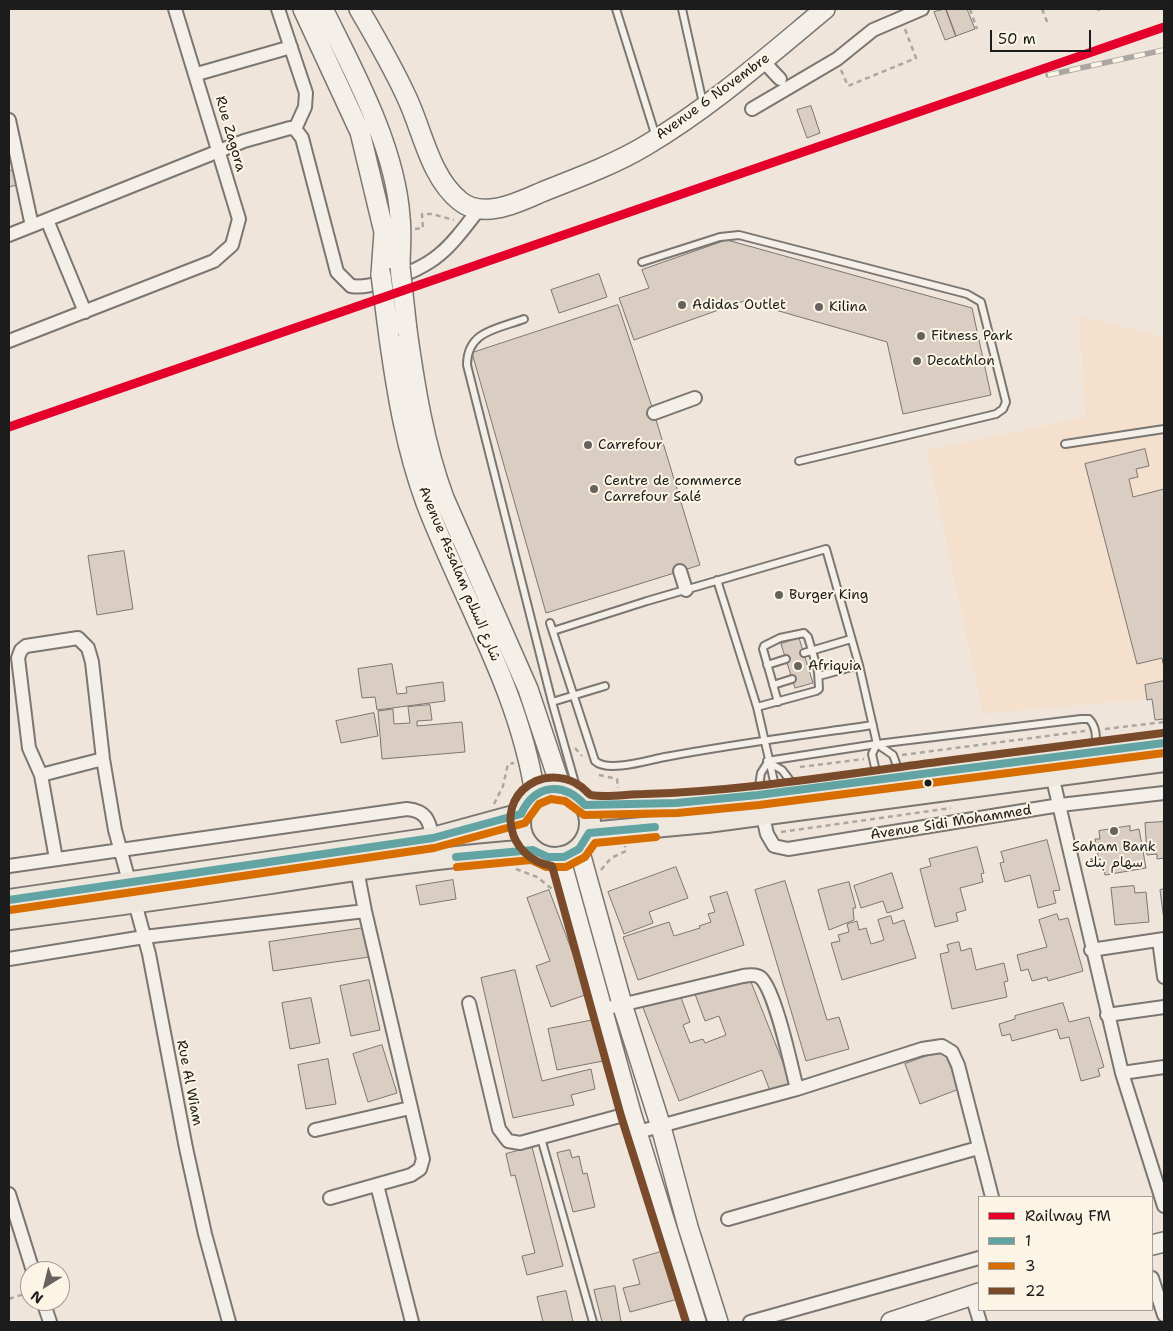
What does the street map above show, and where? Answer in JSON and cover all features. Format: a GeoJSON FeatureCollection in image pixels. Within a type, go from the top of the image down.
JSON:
{"type":"FeatureCollection","features":[{"type":"Feature","properties":{"kind":"main road"},"geometry":{"type":"LineString","coordinates":[[1164,743],[797,790],[765,800],[707,822],[622,830],[584,841],[560,857],[548,857],[534,850],[522,834],[521,814],[528,801],[535,794],[550,788],[575,797],[676,803],[765,800],[1052,774],[1164,761]]}},
{"type":"Feature","properties":{"kind":"main road"},"geometry":{"type":"LineString","coordinates":[[575,797],[590,818],[584,841]]}},
{"type":"Feature","properties":{"kind":"main road"},"geometry":{"type":"LineString","coordinates":[[9,900],[433,838],[521,814]]}},
{"type":"Feature","properties":{"kind":"main road"},"geometry":{"type":"LineString","coordinates":[[9,920],[135,904],[357,870],[449,858],[534,850]]}},
{"type":"Feature","properties":{"kind":"street","name":"Rue Zagora"},"geometry":{"type":"LineString","coordinates":[[84,312],[214,262],[232,245],[239,219],[197,74],[175,9]]}},
{"type":"Feature","properties":{"kind":"street"},"geometry":{"type":"LineString","coordinates":[[278,9],[300,70],[306,101],[295,129]]}},
{"type":"Feature","properties":{"kind":"street","name":"Avenue Assalam شارع السلام"},"geometry":{"type":"LineString","coordinates":[[304,9],[360,132],[384,232],[381,275],[389,337],[401,418],[415,472],[444,547],[495,659],[514,711],[535,794]]}},
{"type":"Feature","properties":{"kind":"street","name":"Avenue Assalam شارع السلام"},"geometry":{"type":"LineString","coordinates":[[324,9],[376,123],[394,181],[400,217],[401,272],[407,330],[415,387],[434,470],[444,498],[575,797]]}},
{"type":"Feature","properties":{"kind":"street"},"geometry":{"type":"LineString","coordinates":[[9,235],[218,151],[286,128],[295,129],[302,138],[337,272],[348,285],[357,287],[369,286],[401,272],[416,271],[435,260],[479,209],[460,202],[439,174],[417,120],[390,63],[359,9]]}},
{"type":"Feature","properties":{"kind":"street","name":"Avenue 6 Novembre"},"geometry":{"type":"LineString","coordinates":[[479,209],[487,210],[521,201],[581,177],[656,139],[704,107],[763,62],[826,9]]}},
{"type":"Feature","properties":{"kind":"street"},"geometry":{"type":"LineString","coordinates":[[752,109],[787,79],[837,59],[874,30],[922,9]]}},
{"type":"Feature","properties":{"kind":"street"},"geometry":{"type":"LineString","coordinates":[[197,74],[291,47]]}},
{"type":"Feature","properties":{"kind":"street"},"geometry":{"type":"LineString","coordinates":[[763,62],[787,79]]}},
{"type":"Feature","properties":{"kind":"street"},"geometry":{"type":"LineString","coordinates":[[9,120],[32,226]]}},
{"type":"Feature","properties":{"kind":"street"},"geometry":{"type":"LineString","coordinates":[[9,341],[84,312],[47,220]]}},
{"type":"Feature","properties":{"kind":"street"},"geometry":{"type":"LineString","coordinates":[[654,413],[695,398]]}},
{"type":"Feature","properties":{"kind":"street"},"geometry":{"type":"LineString","coordinates":[[680,571],[686,590]]}},
{"type":"Feature","properties":{"kind":"street","name":"Rue Al Wiam"},"geometry":{"type":"LineString","coordinates":[[56,859],[41,775],[29,748],[18,670],[19,653],[26,646],[78,638],[85,644],[92,662],[103,759],[120,850],[144,938],[205,1234],[229,1322]]}},
{"type":"Feature","properties":{"kind":"street"},"geometry":{"type":"LineString","coordinates":[[41,775],[103,759]]}},
{"type":"Feature","properties":{"kind":"street"},"geometry":{"type":"LineString","coordinates":[[1052,774],[1091,950],[1122,1073],[1164,1206]]}},
{"type":"Feature","properties":{"kind":"street","name":"Avenue Sidi Mohammed"},"geometry":{"type":"LineString","coordinates":[[765,800],[767,834],[774,846],[788,849],[1060,805],[1164,792]]}},
{"type":"Feature","properties":{"kind":"street"},"geometry":{"type":"LineString","coordinates":[[9,866],[407,808],[424,813],[428,819],[433,838]]}},
{"type":"Feature","properties":{"kind":"street"},"geometry":{"type":"LineString","coordinates":[[584,841],[632,1113],[696,1322]]}},
{"type":"Feature","properties":{"kind":"street"},"geometry":{"type":"LineString","coordinates":[[560,857],[572,903],[661,1128],[688,1227],[718,1322]]}},
{"type":"Feature","properties":{"kind":"street"},"geometry":{"type":"LineString","coordinates":[[330,1198],[411,1175],[420,1169],[422,1152],[410,1108],[357,870]]}},
{"type":"Feature","properties":{"kind":"street"},"geometry":{"type":"LineString","coordinates":[[9,959],[144,938],[365,912]]}},
{"type":"Feature","properties":{"kind":"street"},"geometry":{"type":"LineString","coordinates":[[1091,950],[1162,940],[1164,977]]}},
{"type":"Feature","properties":{"kind":"street"},"geometry":{"type":"LineString","coordinates":[[613,1007],[743,976],[760,977],[771,994],[797,1089]]}},
{"type":"Feature","properties":{"kind":"street"},"geometry":{"type":"LineString","coordinates":[[469,1004],[499,1128],[504,1137],[512,1143],[541,1138],[632,1113]]}},
{"type":"Feature","properties":{"kind":"street"},"geometry":{"type":"LineString","coordinates":[[1107,1015],[1164,1006]]}},
{"type":"Feature","properties":{"kind":"street"},"geometry":{"type":"LineString","coordinates":[[638,1132],[661,1128],[797,1089],[922,1050],[945,1047],[952,1052],[958,1065],[992,1196]]}},
{"type":"Feature","properties":{"kind":"street"},"geometry":{"type":"LineString","coordinates":[[1122,1073],[1164,1067]]}},
{"type":"Feature","properties":{"kind":"street"},"geometry":{"type":"LineString","coordinates":[[315,1130],[410,1108]]}},
{"type":"Feature","properties":{"kind":"street"},"geometry":{"type":"LineString","coordinates":[[728,1219],[978,1148]]}},
{"type":"Feature","properties":{"kind":"street"},"geometry":{"type":"LineString","coordinates":[[377,1185],[412,1322]]}},
{"type":"Feature","properties":{"kind":"street"},"geometry":{"type":"LineString","coordinates":[[9,1194],[30,1261]]}},
{"type":"Feature","properties":{"kind":"street"},"geometry":{"type":"LineString","coordinates":[[750,1322],[978,1258]]}},
{"type":"Feature","properties":{"kind":"street"},"geometry":{"type":"LineString","coordinates":[[1153,1281],[1164,1314]]}},
{"type":"Feature","properties":{"kind":"street"},"geometry":{"type":"LineString","coordinates":[[891,1322],[975,1294],[978,1311]]}},
{"type":"Feature","properties":{"kind":"lane"},"geometry":{"type":"LineString","coordinates":[[616,9],[656,139]]}},
{"type":"Feature","properties":{"kind":"lane"},"geometry":{"type":"LineString","coordinates":[[682,9],[704,107]]}},
{"type":"Feature","properties":{"kind":"lane"},"geometry":{"type":"LineString","coordinates":[[642,262],[720,237],[739,235],[967,294],[981,302],[1006,402],[1003,409],[996,414],[799,461]]}},
{"type":"Feature","properties":{"kind":"lane"},"geometry":{"type":"LineString","coordinates":[[524,319],[480,335],[468,348],[467,365],[575,797]]}},
{"type":"Feature","properties":{"kind":"lane"},"geometry":{"type":"LineString","coordinates":[[1066,444],[1164,429]]}},
{"type":"Feature","properties":{"kind":"lane"},"geometry":{"type":"LineString","coordinates":[[553,632],[718,580],[826,549],[859,665],[873,725],[877,744],[872,758],[878,780]]}},
{"type":"Feature","properties":{"kind":"lane"},"geometry":{"type":"LineString","coordinates":[[718,580],[766,740],[768,761],[765,800]]}},
{"type":"Feature","properties":{"kind":"lane"},"geometry":{"type":"LineString","coordinates":[[550,623],[595,761],[603,766],[630,764],[766,740],[873,725]]}},
{"type":"Feature","properties":{"kind":"lane"},"geometry":{"type":"LineString","coordinates":[[757,707],[778,702],[820,689],[819,673],[808,637],[804,633],[780,638],[764,646],[767,665],[778,702]]}},
{"type":"Feature","properties":{"kind":"lane"},"geometry":{"type":"LineString","coordinates":[[804,652],[851,639]]}},
{"type":"Feature","properties":{"kind":"lane"},"geometry":{"type":"LineString","coordinates":[[767,665],[786,659]]}},
{"type":"Feature","properties":{"kind":"lane"},"geometry":{"type":"LineString","coordinates":[[810,673],[859,665]]}},
{"type":"Feature","properties":{"kind":"lane"},"geometry":{"type":"LineString","coordinates":[[773,685],[792,679]]}},
{"type":"Feature","properties":{"kind":"lane"},"geometry":{"type":"LineString","coordinates":[[552,702],[605,686]]}},
{"type":"Feature","properties":{"kind":"lane"},"geometry":{"type":"LineString","coordinates":[[768,761],[877,744],[1081,719],[1091,721],[1095,730],[1096,752]]}},
{"type":"Feature","properties":{"kind":"lane"},"geometry":{"type":"LineString","coordinates":[[877,744],[894,756],[901,776]]}},
{"type":"Feature","properties":{"kind":"lane"},"geometry":{"type":"LineString","coordinates":[[768,761],[782,770],[797,790]]}},
{"type":"Feature","properties":{"kind":"lane"},"geometry":{"type":"LineString","coordinates":[[765,800],[761,773],[768,761]]}},
{"type":"Feature","properties":{"kind":"lane"},"geometry":{"type":"LineString","coordinates":[[541,1138],[593,1322]]}},
{"type":"Feature","properties":{"kind":"path"},"geometry":{"type":"LineString","coordinates":[[970,9],[977,29]]}},
{"type":"Feature","properties":{"kind":"path"},"geometry":{"type":"LineString","coordinates":[[1042,9],[1048,24]]}},
{"type":"Feature","properties":{"kind":"path"},"geometry":{"type":"LineString","coordinates":[[837,59],[848,86],[916,58],[901,19]]}},
{"type":"Feature","properties":{"kind":"path"},"geometry":{"type":"LineString","coordinates":[[400,232],[423,228],[422,214],[432,214],[467,224]]}},
{"type":"Feature","properties":{"kind":"path"},"geometry":{"type":"LineString","coordinates":[[894,756],[1164,722]]}},
{"type":"Feature","properties":{"kind":"path"},"geometry":{"type":"LineString","coordinates":[[782,770],[872,758]]}},
{"type":"Feature","properties":{"kind":"path"},"geometry":{"type":"LineString","coordinates":[[490,809],[500,794],[508,764],[527,761]]}},
{"type":"Feature","properties":{"kind":"path"},"geometry":{"type":"LineString","coordinates":[[598,874],[611,858],[626,851],[622,830]]}},
{"type":"Feature","properties":{"kind":"path"},"geometry":{"type":"LineString","coordinates":[[511,869],[526,871],[551,887],[562,906],[572,903]]}},
{"type":"Feature","properties":{"kind":"shaded area"},"geometry":{"type":"Polygon","coordinates":[[[1079,316],[1164,337],[1164,697],[983,714],[927,450],[1086,417],[1079,316]]]}},
{"type":"Feature","properties":{"kind":"building"},"geometry":{"type":"Polygon","coordinates":[[[946,9],[956,36],[945,40],[934,12],[946,9]]]}},
{"type":"Feature","properties":{"kind":"building"},"geometry":{"type":"Polygon","coordinates":[[[946,9],[967,9],[975,29],[956,36],[946,9]]]}},
{"type":"Feature","properties":{"kind":"building"},"geometry":{"type":"Polygon","coordinates":[[[811,106],[820,133],[807,138],[797,110],[811,106]]]}},
{"type":"Feature","properties":{"kind":"building"},"geometry":{"type":"Polygon","coordinates":[[[13,170],[17,185],[9,187],[9,171],[13,170]]]}},
{"type":"Feature","properties":{"kind":"building"},"geometry":{"type":"Polygon","coordinates":[[[727,240],[972,308],[991,395],[903,414],[887,342],[744,301],[634,340],[619,298],[649,288],[642,270],[727,240]]]}},
{"type":"Feature","properties":{"kind":"building"},"geometry":{"type":"Polygon","coordinates":[[[599,274],[607,297],[559,313],[551,290],[599,274]]]}},
{"type":"Feature","properties":{"kind":"building","name":"Centre de commerce Carrefour Salé"},"geometry":{"type":"Polygon","coordinates":[[[618,305],[654,413],[700,565],[546,613],[472,353],[618,305]]]}},
{"type":"Feature","properties":{"kind":"building"},"geometry":{"type":"Polygon","coordinates":[[[1145,449],[1149,466],[1136,469],[1138,477],[1129,479],[1133,497],[1164,489],[1164,668],[1162,658],[1137,664],[1085,464],[1145,449]]]}},
{"type":"Feature","properties":{"kind":"building"},"geometry":{"type":"Polygon","coordinates":[[[124,551],[133,609],[97,615],[88,556],[124,551]]]}},
{"type":"Feature","properties":{"kind":"building","name":"Afriquia"},"geometry":{"type":"Polygon","coordinates":[[[799,638],[813,683],[795,688],[781,644],[799,638]]]}},
{"type":"Feature","properties":{"kind":"building"},"geometry":{"type":"Polygon","coordinates":[[[392,664],[397,694],[407,693],[406,687],[443,682],[445,701],[377,710],[375,697],[362,698],[358,669],[392,664]]]}},
{"type":"Feature","properties":{"kind":"building"},"geometry":{"type":"Polygon","coordinates":[[[1164,681],[1164,719],[1155,720],[1152,699],[1147,700],[1145,685],[1164,681]]]}},
{"type":"Feature","properties":{"kind":"building"},"geometry":{"type":"Polygon","coordinates":[[[430,705],[432,720],[417,721],[417,726],[462,722],[465,752],[382,759],[378,711],[393,709],[394,724],[410,723],[408,707],[430,705]]]}},
{"type":"Feature","properties":{"kind":"building"},"geometry":{"type":"Polygon","coordinates":[[[374,713],[378,736],[341,743],[336,721],[374,713]]]}},
{"type":"Feature","properties":{"kind":"building"},"geometry":{"type":"Polygon","coordinates":[[[1164,822],[1164,858],[1157,859],[1157,854],[1147,855],[1145,823],[1164,822]]]}},
{"type":"Feature","properties":{"kind":"building"},"geometry":{"type":"Polygon","coordinates":[[[1130,826],[1130,831],[1139,829],[1146,868],[1105,875],[1104,867],[1100,867],[1095,839],[1100,839],[1099,831],[1130,826]]]}},
{"type":"Feature","properties":{"kind":"building"},"geometry":{"type":"Polygon","coordinates":[[[1047,840],[1060,890],[1053,891],[1056,903],[1038,908],[1030,875],[1005,882],[1000,863],[1004,862],[1001,852],[1047,840]]]}},
{"type":"Feature","properties":{"kind":"building"},"geometry":{"type":"Polygon","coordinates":[[[977,847],[984,873],[981,874],[983,882],[960,888],[966,910],[956,913],[958,921],[935,927],[920,869],[931,866],[929,859],[977,847]]]}},
{"type":"Feature","properties":{"kind":"building"},"geometry":{"type":"Polygon","coordinates":[[[676,867],[688,898],[649,912],[653,923],[624,934],[608,892],[676,867]]]}},
{"type":"Feature","properties":{"kind":"building"},"geometry":{"type":"Polygon","coordinates":[[[892,873],[903,908],[887,913],[883,901],[861,908],[854,886],[892,873]]]}},
{"type":"Feature","properties":{"kind":"building"},"geometry":{"type":"Polygon","coordinates":[[[453,880],[456,899],[420,905],[416,886],[453,880]]]}},
{"type":"Feature","properties":{"kind":"building"},"geometry":{"type":"Polygon","coordinates":[[[785,881],[827,1020],[839,1017],[849,1049],[806,1061],[755,890],[785,881]]]}},
{"type":"Feature","properties":{"kind":"building"},"geometry":{"type":"Polygon","coordinates":[[[849,882],[856,908],[853,908],[854,920],[829,930],[818,890],[849,882]]]}},
{"type":"Feature","properties":{"kind":"building"},"geometry":{"type":"Polygon","coordinates":[[[1134,886],[1135,893],[1146,892],[1149,922],[1115,925],[1111,888],[1134,886]]]}},
{"type":"Feature","properties":{"kind":"building"},"geometry":{"type":"Polygon","coordinates":[[[1164,889],[1164,920],[1160,890],[1164,889]]]}},
{"type":"Feature","properties":{"kind":"building"},"geometry":{"type":"Polygon","coordinates":[[[549,890],[588,994],[551,1007],[536,966],[550,961],[527,898],[549,890]]]}},
{"type":"Feature","properties":{"kind":"building"},"geometry":{"type":"Polygon","coordinates":[[[727,892],[744,945],[638,980],[623,937],[669,922],[674,936],[700,928],[699,926],[711,922],[708,914],[715,912],[710,897],[727,892]]]}},
{"type":"Feature","properties":{"kind":"building"},"geometry":{"type":"Polygon","coordinates":[[[1057,914],[1059,920],[1068,918],[1083,971],[1048,981],[1047,977],[1032,981],[1028,969],[1021,971],[1017,955],[1047,947],[1039,920],[1057,914]]]}},
{"type":"Feature","properties":{"kind":"building"},"geometry":{"type":"Polygon","coordinates":[[[891,916],[893,924],[904,920],[916,958],[842,980],[831,943],[840,941],[838,935],[849,932],[847,924],[857,921],[859,930],[866,928],[871,944],[884,940],[878,920],[891,916]]]}},
{"type":"Feature","properties":{"kind":"building"},"geometry":{"type":"Polygon","coordinates":[[[364,928],[369,957],[273,971],[269,942],[364,928]]]}},
{"type":"Feature","properties":{"kind":"building"},"geometry":{"type":"Polygon","coordinates":[[[959,942],[961,951],[971,948],[976,970],[1004,963],[1008,981],[1004,982],[1007,997],[952,1009],[940,954],[949,952],[947,945],[959,942]]]}},
{"type":"Feature","properties":{"kind":"building"},"geometry":{"type":"Polygon","coordinates":[[[515,970],[542,1081],[591,1069],[595,1089],[571,1095],[574,1105],[513,1118],[481,978],[515,970]]]}},
{"type":"Feature","properties":{"kind":"building"},"geometry":{"type":"Polygon","coordinates":[[[369,980],[380,1030],[351,1036],[340,986],[369,980]]]}},
{"type":"Feature","properties":{"kind":"building"},"geometry":{"type":"Polygon","coordinates":[[[751,982],[791,1083],[770,1091],[762,1070],[679,1101],[642,1005],[679,992],[690,1022],[683,1025],[690,1043],[703,1039],[705,1043],[726,1035],[719,1016],[705,1021],[695,994],[751,982]]]}},
{"type":"Feature","properties":{"kind":"building"},"geometry":{"type":"Polygon","coordinates":[[[311,998],[320,1043],[290,1049],[282,1003],[311,998]]]}},
{"type":"Feature","properties":{"kind":"building"},"geometry":{"type":"Polygon","coordinates":[[[1063,1003],[1069,1022],[1089,1017],[1104,1067],[1098,1069],[1100,1076],[1081,1081],[1069,1037],[1060,1039],[1057,1029],[1012,1041],[1010,1034],[1002,1036],[999,1024],[1015,1019],[1015,1016],[1063,1003]]]}},
{"type":"Feature","properties":{"kind":"building"},"geometry":{"type":"Polygon","coordinates":[[[594,1020],[603,1061],[557,1070],[548,1029],[594,1020]]]}},
{"type":"Feature","properties":{"kind":"building"},"geometry":{"type":"Polygon","coordinates":[[[382,1045],[397,1093],[368,1102],[353,1054],[382,1045]]]}},
{"type":"Feature","properties":{"kind":"building"},"geometry":{"type":"Polygon","coordinates":[[[944,1050],[959,1089],[920,1104],[905,1064],[944,1050]]]}},
{"type":"Feature","properties":{"kind":"building"},"geometry":{"type":"Polygon","coordinates":[[[328,1059],[336,1104],[306,1109],[298,1065],[328,1059]]]}},
{"type":"Feature","properties":{"kind":"building"},"geometry":{"type":"Polygon","coordinates":[[[532,1147],[563,1266],[527,1275],[522,1256],[535,1253],[515,1175],[511,1176],[506,1154],[532,1147]]]}},
{"type":"Feature","properties":{"kind":"building"},"geometry":{"type":"Polygon","coordinates":[[[570,1150],[572,1158],[579,1156],[583,1174],[587,1173],[595,1207],[573,1212],[557,1153],[570,1150]]]}},
{"type":"Feature","properties":{"kind":"building"},"geometry":{"type":"Polygon","coordinates":[[[664,1251],[678,1299],[630,1312],[623,1288],[640,1284],[633,1260],[664,1251]]]}},
{"type":"Feature","properties":{"kind":"building"},"geometry":{"type":"Polygon","coordinates":[[[615,1286],[621,1322],[602,1322],[594,1290],[615,1286]]]}},
{"type":"Feature","properties":{"kind":"building"},"geometry":{"type":"Polygon","coordinates":[[[566,1291],[573,1322],[543,1322],[537,1297],[566,1291]]]}},
{"type":"Feature","properties":{"kind":"railway"},"geometry":{"type":"LineString","coordinates":[[1048,75],[1164,50]]}},
{"type":"Feature","properties":{"kind":"rail line","name":"FM"},"geometry":{"type":"LineString","coordinates":[[9,427],[1164,27]]}},
{"type":"Feature","properties":{"kind":"transit line","name":"22"},"geometry":{"type":"LineString","coordinates":[[686,1322],[621,1116],[552,866],[537,861],[525,852],[516,841],[511,828],[511,814],[514,801],[523,790],[541,779],[564,779],[597,796],[682,792],[795,781],[1163,733]]}},
{"type":"Feature","properties":{"kind":"transit line","name":"1"},"geometry":{"type":"LineString","coordinates":[[9,900],[433,838],[521,814],[534,797],[550,789],[568,792],[585,805],[676,803],[758,795],[1164,743]]}},
{"type":"Feature","properties":{"kind":"transit line","name":"3"},"geometry":{"type":"LineString","coordinates":[[10,910],[434,848],[525,823],[539,804],[551,799],[565,801],[584,815],[677,813],[759,805],[1164,753]]}},
{"type":"Feature","properties":{"kind":"transit line","name":"1"},"geometry":{"type":"LineString","coordinates":[[456,857],[533,850],[548,857],[564,857],[579,849],[589,833],[655,827]]}},
{"type":"Feature","properties":{"kind":"transit line","name":"3"},"geometry":{"type":"LineString","coordinates":[[457,867],[531,860],[546,867],[566,867],[585,857],[595,843],[656,837]]}},
{"type":"Feature","properties":{"kind":"place","name":"Adidas Outlet"},"geometry":{"type":"Point","coordinates":[682,305]}},
{"type":"Feature","properties":{"kind":"place","name":"Kilina"},"geometry":{"type":"Point","coordinates":[819,307]}},
{"type":"Feature","properties":{"kind":"place","name":"Fitness Park"},"geometry":{"type":"Point","coordinates":[921,336]}},
{"type":"Feature","properties":{"kind":"place","name":"Decathlon"},"geometry":{"type":"Point","coordinates":[917,361]}},
{"type":"Feature","properties":{"kind":"place","name":"Carrefour"},"geometry":{"type":"Point","coordinates":[588,445]}},
{"type":"Feature","properties":{"kind":"place","name":"Centre de commerce Carrefour Salé"},"geometry":{"type":"Point","coordinates":[594,489]}},
{"type":"Feature","properties":{"kind":"place","name":"Burger King"},"geometry":{"type":"Point","coordinates":[779,595]}},
{"type":"Feature","properties":{"kind":"place","name":"Afriquia"},"geometry":{"type":"Point","coordinates":[798,666]}},
{"type":"Feature","properties":{"kind":"place","name":"Saham Bank سهام بنك"},"geometry":{"type":"Point","coordinates":[1114,831]}}]}
